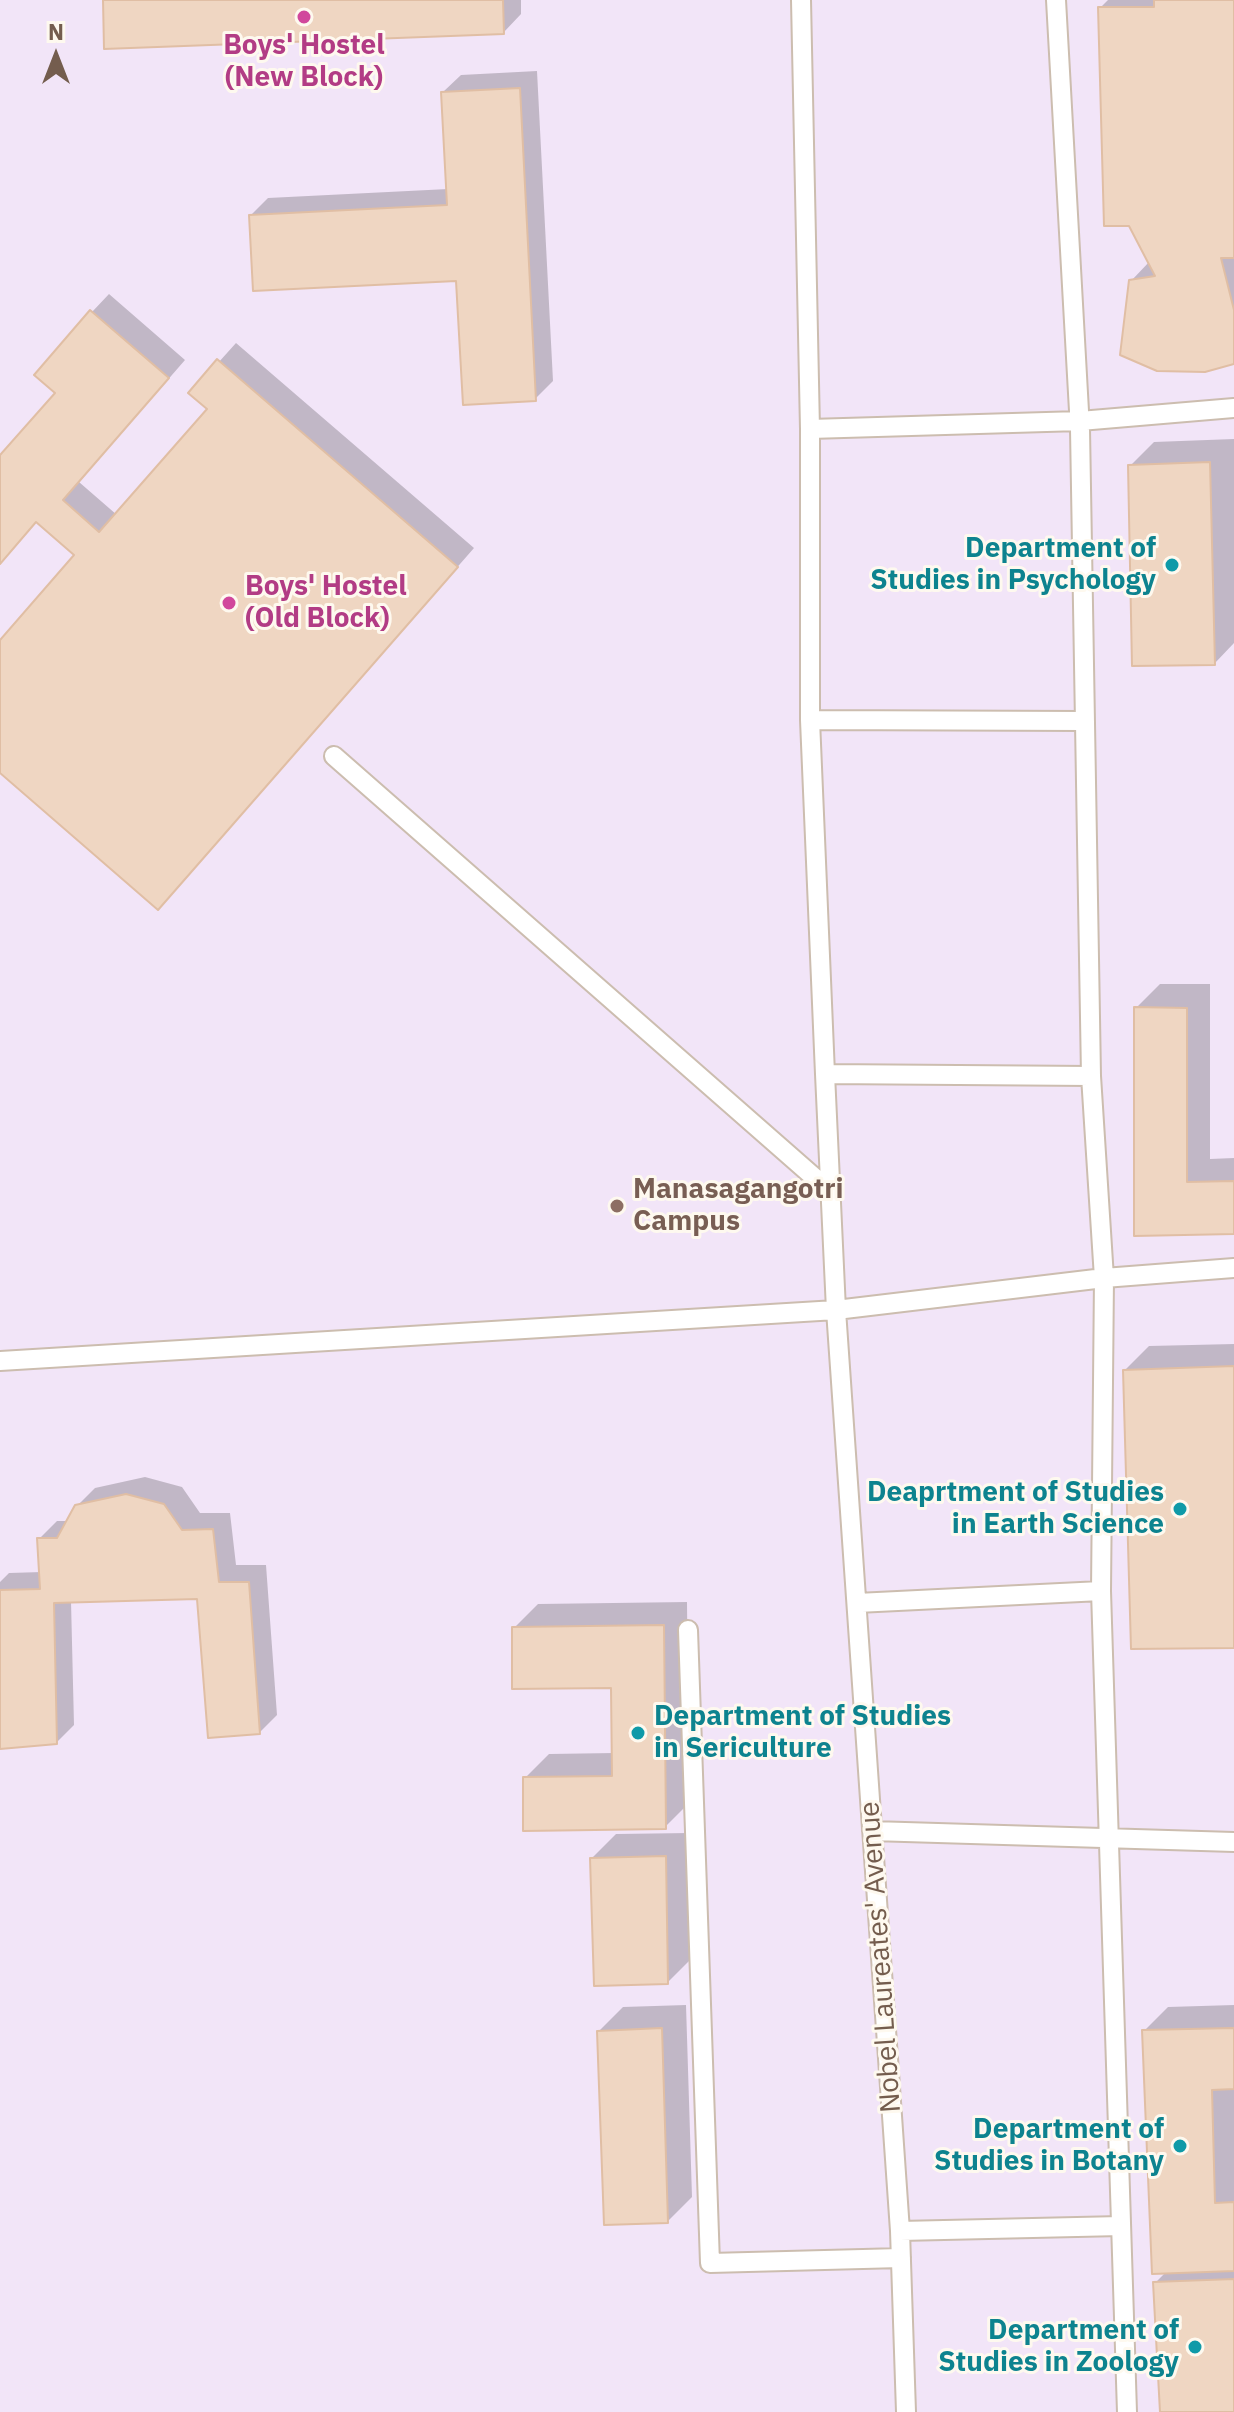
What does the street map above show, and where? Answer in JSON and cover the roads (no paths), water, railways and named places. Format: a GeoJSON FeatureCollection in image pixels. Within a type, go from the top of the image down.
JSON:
{"type":"FeatureCollection","features":[{"type":"Feature","properties":{"kind":"lane","name":"Nobel Laureates' Avenue"},"geometry":{"type":"LineString","coordinates":[[801,0],[810,429],[810,720],[825,1074],[836,1310],[900,2231],[906,2412]]}},
{"type":"Feature","properties":{"kind":"lane"},"geometry":{"type":"LineString","coordinates":[[1056,0],[1080,421],[1091,1076],[1104,1278],[1101,1591],[1127,2412]]}},
{"type":"Feature","properties":{"kind":"lane"},"geometry":{"type":"LineString","coordinates":[[810,429],[1080,421],[1234,408]]}},
{"type":"Feature","properties":{"kind":"lane"},"geometry":{"type":"LineString","coordinates":[[810,720],[1085,721]]}},
{"type":"Feature","properties":{"kind":"lane"},"geometry":{"type":"LineString","coordinates":[[334,756],[831,1192]]}},
{"type":"Feature","properties":{"kind":"lane"},"geometry":{"type":"LineString","coordinates":[[825,1074],[1091,1076]]}},
{"type":"Feature","properties":{"kind":"lane"},"geometry":{"type":"LineString","coordinates":[[0,1361],[836,1310],[1104,1278],[1234,1268]]}},
{"type":"Feature","properties":{"kind":"lane"},"geometry":{"type":"LineString","coordinates":[[857,1603],[1101,1591]]}},
{"type":"Feature","properties":{"kind":"lane"},"geometry":{"type":"LineString","coordinates":[[688,1630],[710,2263],[901,2258]]}},
{"type":"Feature","properties":{"kind":"lane"},"geometry":{"type":"LineString","coordinates":[[872,1831],[1234,1842]]}},
{"type":"Feature","properties":{"kind":"lane"},"geometry":{"type":"LineString","coordinates":[[900,2231],[1121,2226]]}},
{"type":"Feature","properties":{"kind":"place","name":"Boys' Hostel (New Block)"},"geometry":{"type":"Point","coordinates":[304,17]}},
{"type":"Feature","properties":{"kind":"place","name":"Department of Studies in Psychology"},"geometry":{"type":"Point","coordinates":[1172,565]}},
{"type":"Feature","properties":{"kind":"place","name":"Boys' Hostel (Old Block)"},"geometry":{"type":"Point","coordinates":[229,603]}},
{"type":"Feature","properties":{"kind":"place","name":"Manasagangotri Campus"},"geometry":{"type":"Point","coordinates":[617,1206]}},
{"type":"Feature","properties":{"kind":"place","name":"Deaprtment of Studies in Earth Science"},"geometry":{"type":"Point","coordinates":[1180,1509]}},
{"type":"Feature","properties":{"kind":"place","name":"Department of Studies in Sericulture"},"geometry":{"type":"Point","coordinates":[638,1733]}},
{"type":"Feature","properties":{"kind":"place","name":"Department of Studies in Botany"},"geometry":{"type":"Point","coordinates":[1180,2146]}},
{"type":"Feature","properties":{"kind":"place","name":"Department of Studies in Zoology"},"geometry":{"type":"Point","coordinates":[1195,2347]}}]}
